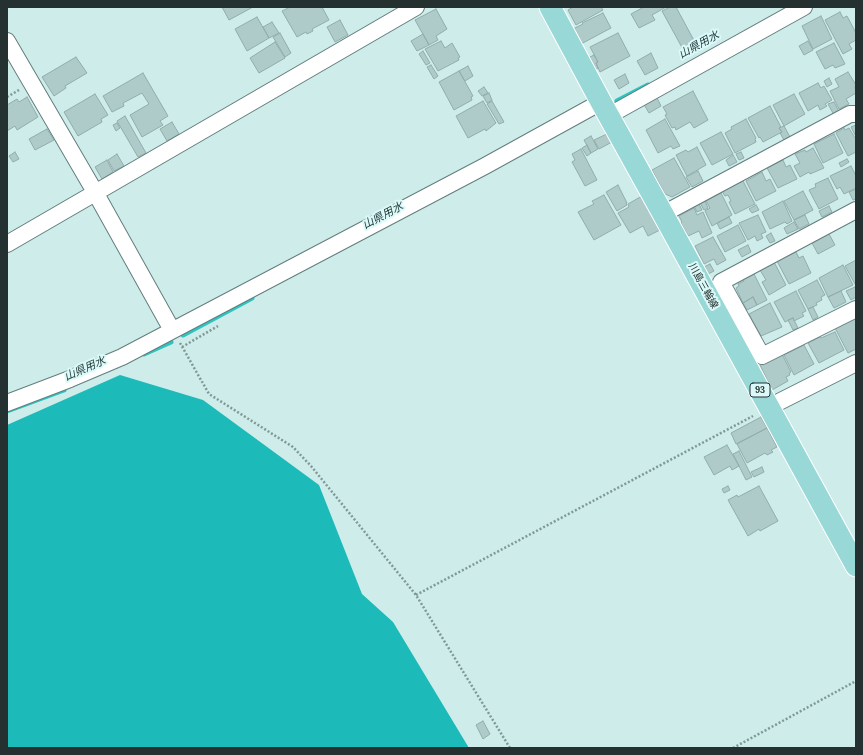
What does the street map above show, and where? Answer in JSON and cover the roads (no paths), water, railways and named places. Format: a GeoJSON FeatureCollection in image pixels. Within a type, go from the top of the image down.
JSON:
{"type":"FeatureCollection","features":[{"type":"Feature","properties":{"kind":"main road","name":"川島三輪線"},"geometry":{"type":"LineString","coordinates":[[550,7],[856,566]]}},
{"type":"Feature","properties":{"kind":"street"},"geometry":{"type":"LineString","coordinates":[[7,244],[416,7]]}},
{"type":"Feature","properties":{"kind":"street"},"geometry":{"type":"LineString","coordinates":[[7,403],[122,357],[478,169],[605,109],[804,7]]}},
{"type":"Feature","properties":{"kind":"street"},"geometry":{"type":"LineString","coordinates":[[7,41],[95,192],[172,330]]}},
{"type":"Feature","properties":{"kind":"street"},"geometry":{"type":"LineString","coordinates":[[663,214],[850,114],[856,114]]}},
{"type":"Feature","properties":{"kind":"street"},"geometry":{"type":"LineString","coordinates":[[856,210],[721,282],[762,356],[856,309]]}},
{"type":"Feature","properties":{"kind":"street"},"geometry":{"type":"LineString","coordinates":[[769,407],[856,363]]}},
{"type":"Feature","properties":{"kind":"waterway","name":"山県用水"},"geometry":{"type":"LineString","coordinates":[[617,101],[648,85]]}},
{"type":"Feature","properties":{"kind":"waterway","name":"山県用水"},"geometry":{"type":"LineString","coordinates":[[183,335],[252,298]]}},
{"type":"Feature","properties":{"kind":"waterway","name":"山県用水"},"geometry":{"type":"LineString","coordinates":[[144,354],[171,342]]}},
{"type":"Feature","properties":{"kind":"waterway","name":"山県用水"},"geometry":{"type":"LineString","coordinates":[[7,411],[64,390]]}}]}
